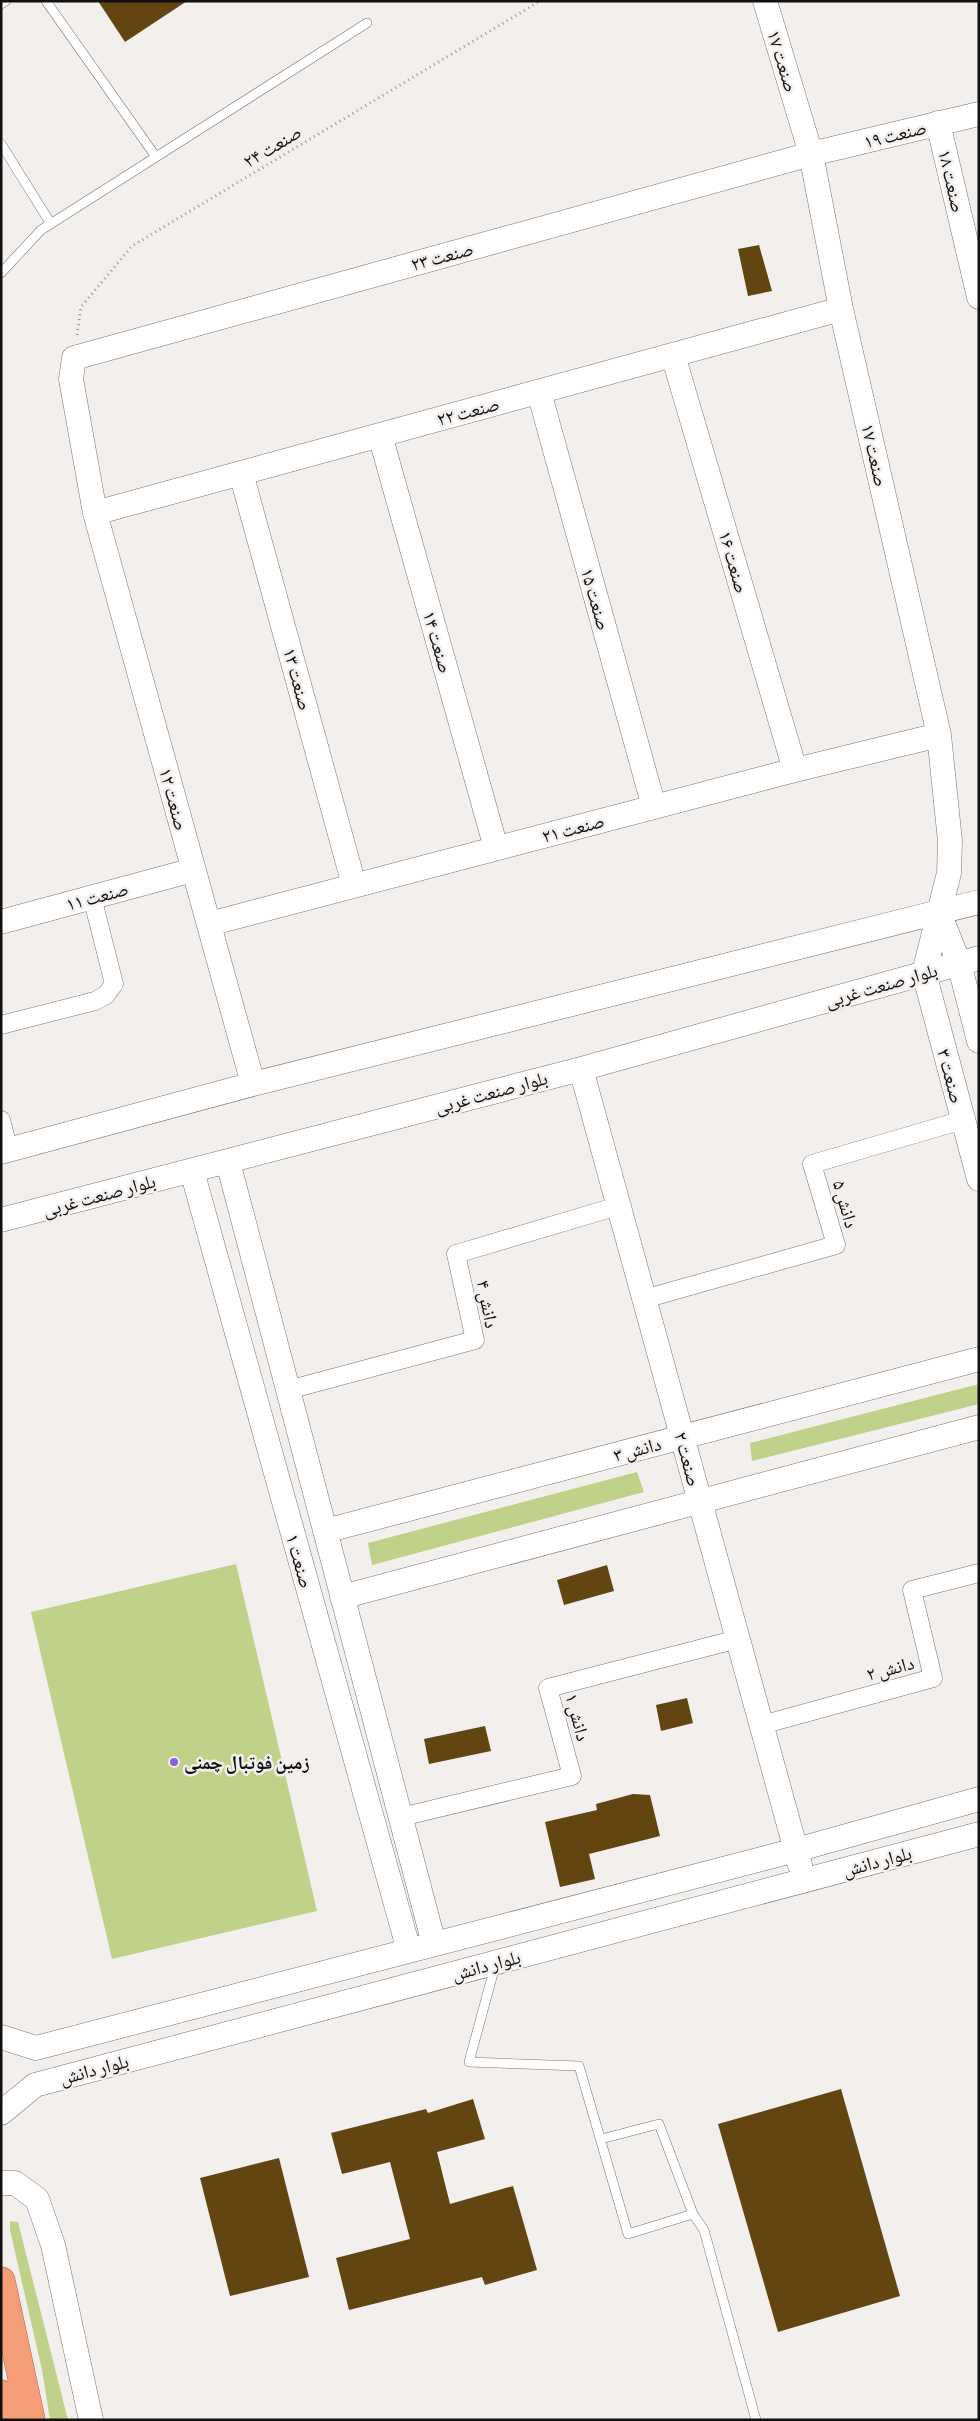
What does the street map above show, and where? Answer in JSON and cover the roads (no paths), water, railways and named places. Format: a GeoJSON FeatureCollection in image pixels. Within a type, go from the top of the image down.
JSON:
{"type":"FeatureCollection","features":[{"type":"Feature","properties":{"kind":"highway"},"geometry":{"type":"LineString","coordinates":[[1,2281],[31,2420]]}},
{"type":"Feature","properties":{"kind":"highway"},"geometry":{"type":"LineString","coordinates":[[1,2394],[3,2420]]}},
{"type":"Feature","properties":{"kind":"street","name":"صنعت ۱۷"},"geometry":{"type":"LineString","coordinates":[[765,1],[811,154],[841,309],[939,735],[950,841],[949,873],[924,973]]}},
{"type":"Feature","properties":{"kind":"street","name":"صنعت ۱۹"},"geometry":{"type":"LineString","coordinates":[[811,154],[979,114]]}},
{"type":"Feature","properties":{"kind":"street","name":"صنعت ۱۸"},"geometry":{"type":"LineString","coordinates":[[938,123],[979,297]]}},
{"type":"Feature","properties":{"kind":"street","name":"صنعت ۲۳"},"geometry":{"type":"LineString","coordinates":[[74,358],[811,154]]}},
{"type":"Feature","properties":{"kind":"street","name":"صنعت ۲۲"},"geometry":{"type":"LineString","coordinates":[[95,513],[841,309]]}},
{"type":"Feature","properties":{"kind":"street","name":"صنعت ۱۶"},"geometry":{"type":"LineString","coordinates":[[673,355],[795,770]]}},
{"type":"Feature","properties":{"kind":"street","name":"صنعت ۱۲"},"geometry":{"type":"LineString","coordinates":[[74,358],[71,379],[95,513],[253,1084]]}},
{"type":"Feature","properties":{"kind":"street","name":"صنعت ۱۵"},"geometry":{"type":"LineString","coordinates":[[538,392],[654,807]]}},
{"type":"Feature","properties":{"kind":"street","name":"صنعت ۱۴"},"geometry":{"type":"LineString","coordinates":[[380,435],[496,848]]}},
{"type":"Feature","properties":{"kind":"street","name":"صنعت ۱۳"},"geometry":{"type":"LineString","coordinates":[[241,473],[354,885]]}},
{"type":"Feature","properties":{"kind":"street","name":"صنعت ۲۱"},"geometry":{"type":"LineString","coordinates":[[209,924],[795,770],[939,735]]}},
{"type":"Feature","properties":{"kind":"street","name":"صنعت ۱۱"},"geometry":{"type":"LineString","coordinates":[[1,922],[193,870]]}},
{"type":"Feature","properties":{"kind":"street"},"geometry":{"type":"LineString","coordinates":[[1,1025],[95,1001],[106,995],[114,984],[92,897]]}},
{"type":"Feature","properties":{"kind":"street"},"geometry":{"type":"LineString","coordinates":[[1,1120],[5,1151],[253,1084],[979,902]]}},
{"type":"Feature","properties":{"kind":"street","name":"صنعت ۳"},"geometry":{"type":"LineString","coordinates":[[939,912],[969,961],[979,1041]]}},
{"type":"Feature","properties":{"kind":"street","name":"بلوار صنعت غربی"},"geometry":{"type":"LineString","coordinates":[[1,1220],[581,1069],[969,961]]}},
{"type":"Feature","properties":{"kind":"street","name":"صنعت ۳"},"geometry":{"type":"LineString","coordinates":[[924,973],[979,1179]]}},
{"type":"Feature","properties":{"kind":"street","name":"صنعت ۲"},"geometry":{"type":"LineString","coordinates":[[581,1069],[804,1881]]}},
{"type":"Feature","properties":{"kind":"street","name":"دانش ۵"},"geometry":{"type":"LineString","coordinates":[[644,1299],[836,1245],[812,1164],[963,1120]]}},
{"type":"Feature","properties":{"kind":"street","name":"صنعت ۱"},"geometry":{"type":"LineString","coordinates":[[228,1162],[434,1944]]}},
{"type":"Feature","properties":{"kind":"street","name":"صنعت ۱"},"geometry":{"type":"LineString","coordinates":[[192,1171],[409,1951]]}},
{"type":"Feature","properties":{"kind":"street","name":"دانش ۴"},"geometry":{"type":"LineString","coordinates":[[288,1390],[475,1340],[456,1254],[618,1206]]}},
{"type":"Feature","properties":{"kind":"street","name":"دانش ۳"},"geometry":{"type":"LineString","coordinates":[[325,1530],[979,1359]]}},
{"type":"Feature","properties":{"kind":"street"},"geometry":{"type":"LineString","coordinates":[[342,1597],[979,1427]]}},
{"type":"Feature","properties":{"kind":"street","name":"دانش ۲"},"geometry":{"type":"LineString","coordinates":[[761,1725],[933,1678],[912,1590],[979,1573]]}},
{"type":"Feature","properties":{"kind":"street","name":"دانش ۱"},"geometry":{"type":"LineString","coordinates":[[401,1817],[572,1776],[548,1688],[738,1639]]}},
{"type":"Feature","properties":{"kind":"street","name":"بلوار دانش"},"geometry":{"type":"LineString","coordinates":[[1,2037],[36,2048],[796,1850],[979,1799]]}},
{"type":"Feature","properties":{"kind":"street","name":"بلوار دانش"},"geometry":{"type":"LineString","coordinates":[[1,2113],[35,2085],[979,1834]]}},
{"type":"Feature","properties":{"kind":"street"},"geometry":{"type":"LineString","coordinates":[[487,1930],[496,1963]]}},
{"type":"Feature","properties":{"kind":"street"},"geometry":{"type":"LineString","coordinates":[[1,2182],[15,2183],[37,2199],[54,2244],[91,2420]]}},
{"type":"Feature","properties":{"kind":"lane"},"geometry":{"type":"LineString","coordinates":[[1,4],[6,1]]}},
{"type":"Feature","properties":{"kind":"lane"},"geometry":{"type":"LineString","coordinates":[[46,1],[156,157]]}},
{"type":"Feature","properties":{"kind":"lane"},"geometry":{"type":"LineString","coordinates":[[1,273],[41,230],[367,23]]}},
{"type":"Feature","properties":{"kind":"lane"},"geometry":{"type":"LineString","coordinates":[[1,144],[51,224]]}},
{"type":"Feature","properties":{"kind":"lane"},"geometry":{"type":"LineString","coordinates":[[496,1963],[469,2062],[579,2066],[628,2234],[694,2214]]}},
{"type":"Feature","properties":{"kind":"lane"},"geometry":{"type":"LineString","coordinates":[[601,2139],[659,2124],[694,2214],[704,2230],[756,2420]]}},
{"type":"Feature","properties":{"kind":"place","name":"زمین فوتبال چمنی"},"geometry":{"type":"Point","coordinates":[174,1762]}}]}
